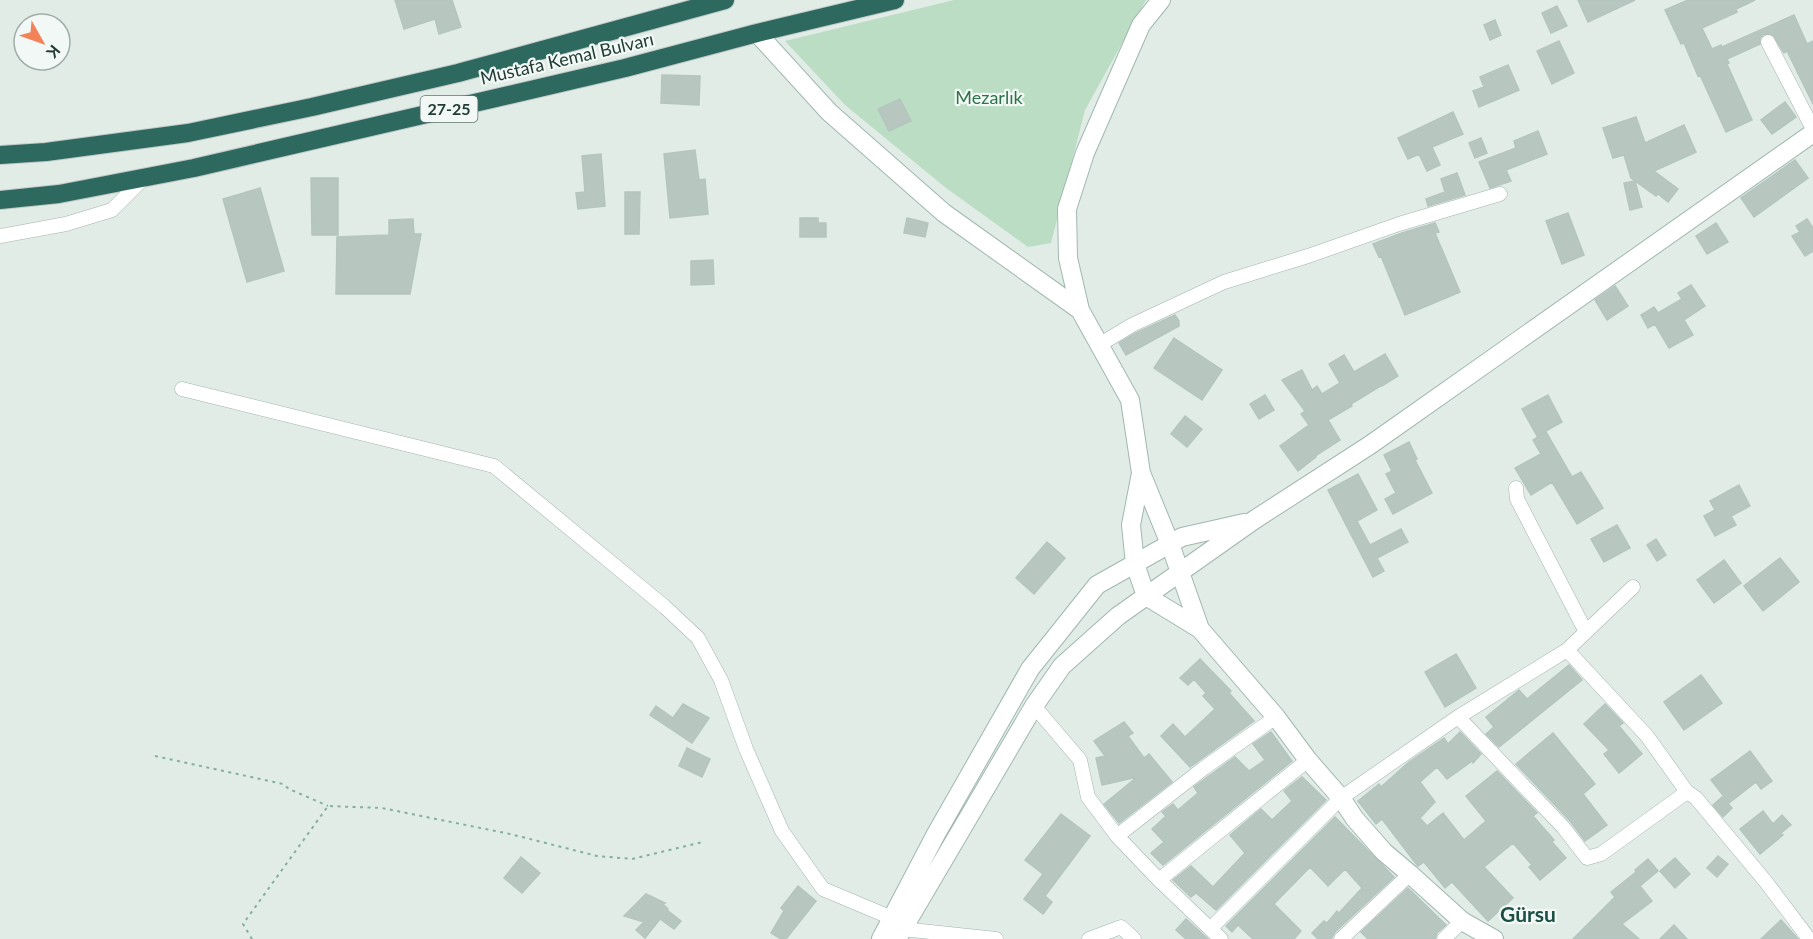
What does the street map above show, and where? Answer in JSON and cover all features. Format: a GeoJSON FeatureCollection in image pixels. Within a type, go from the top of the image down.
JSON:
{"type":"FeatureCollection","features":[{"type":"Feature","properties":{"kind":"highway","name":"Mustafa Kemal Bulvarı"},"geometry":{"type":"LineString","coordinates":[[0,155],[57,151],[188,133],[222,126],[458,73],[724,0]]}},
{"type":"Feature","properties":{"kind":"highway","name":"Mustafa Kemal Bulvarı"},"geometry":{"type":"LineString","coordinates":[[0,200],[59,194],[194,168],[625,68],[895,0]]}},
{"type":"Feature","properties":{"kind":"street"},"geometry":{"type":"LineString","coordinates":[[1161,0],[1141,25],[1085,153],[1067,209],[1068,258],[1080,310],[1130,400],[1141,473],[1170,544],[1200,629]]}},
{"type":"Feature","properties":{"kind":"street"},"geometry":{"type":"LineString","coordinates":[[757,33],[829,112],[944,213],[1080,310]]}},
{"type":"Feature","properties":{"kind":"street"},"geometry":{"type":"LineString","coordinates":[[881,939],[897,929],[1034,706],[1062,666],[1118,616],[1254,520],[1370,444],[1813,131],[1768,42]]}},
{"type":"Feature","properties":{"kind":"street"},"geometry":{"type":"LineString","coordinates":[[0,236],[66,224],[112,210],[145,177]]}},
{"type":"Feature","properties":{"kind":"street"},"geometry":{"type":"LineString","coordinates":[[1099,345],[1132,324],[1224,282],[1399,224],[1500,194]]}},
{"type":"Feature","properties":{"kind":"street"},"geometry":{"type":"LineString","coordinates":[[182,389],[494,466],[665,607],[698,638],[721,680],[746,749],[782,831],[823,889],[897,929],[996,939]]}},
{"type":"Feature","properties":{"kind":"street"},"geometry":{"type":"LineString","coordinates":[[1141,473],[1131,525],[1135,564],[1146,596],[1200,629],[1276,717],[1308,760],[1341,798],[1354,819],[1384,852],[1462,921],[1494,939]]}},
{"type":"Feature","properties":{"kind":"street"},"geometry":{"type":"LineString","coordinates":[[1516,488],[1517,499],[1586,632]]}},
{"type":"Feature","properties":{"kind":"street"},"geometry":{"type":"LineString","coordinates":[[897,929],[936,834],[1030,669],[1097,585],[1182,537],[1254,520]]}},
{"type":"Feature","properties":{"kind":"street"},"geometry":{"type":"LineString","coordinates":[[1211,928],[1341,798],[1458,717],[1567,650],[1633,587]]}},
{"type":"Feature","properties":{"kind":"street"},"geometry":{"type":"LineString","coordinates":[[1567,650],[1647,736],[1687,792],[1696,798],[1766,882],[1809,939]]}},
{"type":"Feature","properties":{"kind":"street"},"geometry":{"type":"LineString","coordinates":[[1034,706],[1080,760],[1088,797],[1117,836],[1221,939]]}},
{"type":"Feature","properties":{"kind":"street"},"geometry":{"type":"LineString","coordinates":[[1117,836],[1204,768],[1276,717]]}},
{"type":"Feature","properties":{"kind":"street"},"geometry":{"type":"LineString","coordinates":[[1458,717],[1563,827],[1587,858],[1601,854],[1687,792]]}},
{"type":"Feature","properties":{"kind":"street"},"geometry":{"type":"LineString","coordinates":[[1159,880],[1308,760]]}},
{"type":"Feature","properties":{"kind":"street"},"geometry":{"type":"LineString","coordinates":[[1341,939],[1410,874]]}},
{"type":"Feature","properties":{"kind":"street"},"geometry":{"type":"LineString","coordinates":[[1444,939],[1462,921]]}},
{"type":"Feature","properties":{"kind":"street"},"geometry":{"type":"LineString","coordinates":[[1089,939],[1121,927],[1134,939]]}},
{"type":"Feature","properties":{"kind":"path"},"geometry":{"type":"LineString","coordinates":[[155,756],[283,784],[289,789],[328,806],[382,808],[510,834],[597,856],[632,859],[703,842]]}},
{"type":"Feature","properties":{"kind":"path"},"geometry":{"type":"LineString","coordinates":[[252,939],[243,924],[328,806]]}},
{"type":"Feature","properties":{"kind":"green space","name":"Mezarlık"},"geometry":{"type":"Polygon","coordinates":[[[954,0],[1146,0],[1085,110],[1051,243],[1028,247],[946,188],[845,105],[785,41],[954,0]]]}},
{"type":"Feature","properties":{"kind":"building"},"geometry":{"type":"Polygon","coordinates":[[[395,0],[452,0],[461,27],[439,34],[435,19],[404,29],[395,0]]]}},
{"type":"Feature","properties":{"kind":"building"},"geometry":{"type":"Polygon","coordinates":[[[1578,0],[1635,0],[1588,22],[1578,0]]]}},
{"type":"Feature","properties":{"kind":"building"},"geometry":{"type":"Polygon","coordinates":[[[1688,0],[1755,0],[1736,9],[1737,12],[1702,28],[1712,49],[1721,45],[1722,47],[1794,15],[1807,44],[1813,41],[1813,104],[1787,51],[1784,53],[1773,35],[1764,34],[1760,38],[1760,44],[1727,59],[1729,63],[1727,64],[1752,120],[1726,132],[1684,43],[1681,44],[1665,10],[1688,0]]]}},
{"type":"Feature","properties":{"kind":"building"},"geometry":{"type":"Polygon","coordinates":[[[1557,6],[1567,26],[1551,33],[1542,13],[1557,6]]]}},
{"type":"Feature","properties":{"kind":"building"},"geometry":{"type":"Polygon","coordinates":[[[1495,20],[1501,35],[1490,40],[1484,25],[1495,20]]]}},
{"type":"Feature","properties":{"kind":"building"},"geometry":{"type":"Polygon","coordinates":[[[1559,41],[1574,73],[1552,84],[1537,51],[1559,41]]]}},
{"type":"Feature","properties":{"kind":"building"},"geometry":{"type":"Polygon","coordinates":[[[1508,65],[1519,90],[1479,107],[1473,91],[1484,87],[1480,77],[1508,65]]]}},
{"type":"Feature","properties":{"kind":"building"},"geometry":{"type":"Polygon","coordinates":[[[662,75],[700,76],[699,105],[661,103],[662,75]]]}},
{"type":"Feature","properties":{"kind":"building"},"geometry":{"type":"Polygon","coordinates":[[[900,99],[911,121],[889,131],[878,109],[900,99]]]}},
{"type":"Feature","properties":{"kind":"building"},"geometry":{"type":"Polygon","coordinates":[[[1785,102],[1796,117],[1772,134],[1761,120],[1785,102]]]}},
{"type":"Feature","properties":{"kind":"building"},"geometry":{"type":"Polygon","coordinates":[[[1453,112],[1463,134],[1432,147],[1440,165],[1427,171],[1419,154],[1408,159],[1398,138],[1453,112]]]}},
{"type":"Feature","properties":{"kind":"building"},"geometry":{"type":"Polygon","coordinates":[[[1636,117],[1645,143],[1684,125],[1696,152],[1654,171],[1678,189],[1668,202],[1631,178],[1624,155],[1613,158],[1603,128],[1636,117]]]}},
{"type":"Feature","properties":{"kind":"building"},"geometry":{"type":"Polygon","coordinates":[[[1538,131],[1547,154],[1506,170],[1511,181],[1490,188],[1479,162],[1516,148],[1514,141],[1538,131]]]}},
{"type":"Feature","properties":{"kind":"building"},"geometry":{"type":"Polygon","coordinates":[[[1481,138],[1487,153],[1475,158],[1469,143],[1481,138]]]}},
{"type":"Feature","properties":{"kind":"building"},"geometry":{"type":"Polygon","coordinates":[[[695,150],[699,180],[705,179],[708,214],[670,218],[664,154],[695,150]]]}},
{"type":"Feature","properties":{"kind":"building"},"geometry":{"type":"Polygon","coordinates":[[[601,154],[605,206],[578,209],[576,193],[585,192],[582,156],[601,154]]]}},
{"type":"Feature","properties":{"kind":"building"},"geometry":{"type":"Polygon","coordinates":[[[1795,160],[1808,178],[1754,217],[1741,198],[1795,160]]]}},
{"type":"Feature","properties":{"kind":"building"},"geometry":{"type":"Polygon","coordinates":[[[1457,173],[1465,195],[1428,206],[1426,199],[1445,192],[1441,179],[1457,173]]]}},
{"type":"Feature","properties":{"kind":"building"},"geometry":{"type":"Polygon","coordinates":[[[311,178],[338,178],[338,235],[312,235],[311,178]]]}},
{"type":"Feature","properties":{"kind":"building"},"geometry":{"type":"Polygon","coordinates":[[[1635,181],[1642,207],[1630,210],[1624,183],[1635,181]]]}},
{"type":"Feature","properties":{"kind":"building"},"geometry":{"type":"Polygon","coordinates":[[[260,188],[284,271],[247,282],[223,199],[260,188]]]}},
{"type":"Feature","properties":{"kind":"building"},"geometry":{"type":"Polygon","coordinates":[[[625,192],[640,192],[639,234],[625,234],[625,192]]]}},
{"type":"Feature","properties":{"kind":"building"},"geometry":{"type":"Polygon","coordinates":[[[1568,213],[1584,255],[1562,264],[1546,221],[1568,213]]]}},
{"type":"Feature","properties":{"kind":"building"},"geometry":{"type":"Polygon","coordinates":[[[800,218],[818,218],[818,223],[826,223],[826,237],[800,237],[800,218]]]}},
{"type":"Feature","properties":{"kind":"building"},"geometry":{"type":"Polygon","coordinates":[[[907,218],[928,223],[925,237],[904,233],[907,218]]]}},
{"type":"Feature","properties":{"kind":"building"},"geometry":{"type":"Polygon","coordinates":[[[413,219],[414,234],[421,234],[410,294],[336,294],[337,237],[389,235],[389,220],[413,219]]]}},
{"type":"Feature","properties":{"kind":"building"},"geometry":{"type":"Polygon","coordinates":[[[1807,219],[1813,228],[1813,251],[1805,256],[1792,236],[1800,232],[1796,226],[1807,219]]]}},
{"type":"Feature","properties":{"kind":"building"},"geometry":{"type":"Polygon","coordinates":[[[1435,223],[1439,232],[1435,233],[1460,292],[1405,315],[1381,256],[1379,257],[1373,244],[1435,223]]]}},
{"type":"Feature","properties":{"kind":"building"},"geometry":{"type":"Polygon","coordinates":[[[1716,223],[1728,242],[1707,254],[1696,236],[1716,223]]]}},
{"type":"Feature","properties":{"kind":"building"},"geometry":{"type":"Polygon","coordinates":[[[713,260],[714,284],[691,285],[691,261],[713,260]]]}},
{"type":"Feature","properties":{"kind":"building"},"geometry":{"type":"Polygon","coordinates":[[[1691,285],[1705,306],[1684,320],[1693,335],[1669,348],[1655,324],[1648,328],[1641,315],[1654,307],[1658,313],[1682,299],[1678,293],[1691,285]]]}},
{"type":"Feature","properties":{"kind":"building"},"geometry":{"type":"Polygon","coordinates":[[[1615,286],[1628,306],[1607,320],[1595,300],[1615,286]]]}},
{"type":"Feature","properties":{"kind":"building"},"geometry":{"type":"Polygon","coordinates":[[[1175,315],[1179,326],[1126,355],[1119,343],[1175,315]]]}},
{"type":"Feature","properties":{"kind":"building"},"geometry":{"type":"Polygon","coordinates":[[[1174,338],[1222,370],[1202,400],[1154,368],[1174,338]]]}},
{"type":"Feature","properties":{"kind":"building"},"geometry":{"type":"Polygon","coordinates":[[[1385,354],[1398,376],[1328,420],[1340,440],[1315,456],[1298,471],[1280,446],[1309,425],[1301,414],[1305,411],[1282,380],[1302,370],[1312,390],[1317,386],[1322,394],[1340,383],[1329,364],[1344,355],[1354,372],[1385,354]]]}},
{"type":"Feature","properties":{"kind":"building"},"geometry":{"type":"Polygon","coordinates":[[[1265,395],[1274,410],[1259,419],[1250,404],[1265,395]]]}},
{"type":"Feature","properties":{"kind":"building"},"geometry":{"type":"Polygon","coordinates":[[[1548,395],[1562,422],[1537,436],[1522,409],[1548,395]]]}},
{"type":"Feature","properties":{"kind":"building"},"geometry":{"type":"Polygon","coordinates":[[[1185,416],[1202,429],[1187,447],[1171,434],[1185,416]]]}},
{"type":"Feature","properties":{"kind":"building"},"geometry":{"type":"Polygon","coordinates":[[[1546,432],[1572,477],[1581,472],[1603,508],[1577,524],[1552,482],[1531,495],[1515,468],[1541,454],[1533,440],[1546,432]]]}},
{"type":"Feature","properties":{"kind":"building"},"geometry":{"type":"Polygon","coordinates":[[[1409,442],[1417,459],[1415,460],[1432,493],[1393,514],[1385,499],[1396,493],[1386,474],[1392,471],[1384,455],[1409,442]]]}},
{"type":"Feature","properties":{"kind":"building"},"geometry":{"type":"Polygon","coordinates":[[[1358,474],[1377,510],[1357,521],[1370,545],[1401,529],[1408,542],[1377,558],[1384,571],[1373,577],[1328,490],[1358,474]]]}},
{"type":"Feature","properties":{"kind":"building"},"geometry":{"type":"Polygon","coordinates":[[[1739,485],[1750,506],[1731,516],[1736,525],[1715,536],[1704,516],[1715,510],[1710,501],[1739,485]]]}},
{"type":"Feature","properties":{"kind":"building"},"geometry":{"type":"Polygon","coordinates":[[[1617,525],[1630,548],[1604,562],[1591,539],[1617,525]]]}},
{"type":"Feature","properties":{"kind":"building"},"geometry":{"type":"Polygon","coordinates":[[[1656,539],[1666,555],[1657,561],[1647,545],[1656,539]]]}},
{"type":"Feature","properties":{"kind":"building"},"geometry":{"type":"Polygon","coordinates":[[[1047,542],[1065,558],[1034,594],[1016,578],[1047,542]]]}},
{"type":"Feature","properties":{"kind":"building"},"geometry":{"type":"Polygon","coordinates":[[[1780,558],[1799,582],[1763,611],[1744,586],[1780,558]]]}},
{"type":"Feature","properties":{"kind":"building"},"geometry":{"type":"Polygon","coordinates":[[[1724,560],[1741,583],[1714,603],[1697,580],[1724,560]]]}},
{"type":"Feature","properties":{"kind":"building"},"geometry":{"type":"Polygon","coordinates":[[[1456,654],[1476,688],[1445,707],[1425,672],[1456,654]]]}},
{"type":"Feature","properties":{"kind":"building"},"geometry":{"type":"Polygon","coordinates":[[[1200,659],[1231,691],[1229,693],[1254,721],[1190,767],[1161,736],[1173,724],[1185,737],[1215,709],[1203,696],[1206,693],[1194,679],[1188,685],[1180,678],[1200,659]]]}},
{"type":"Feature","properties":{"kind":"building"},"geometry":{"type":"Polygon","coordinates":[[[1569,665],[1582,680],[1499,747],[1486,734],[1494,727],[1486,717],[1519,690],[1527,699],[1569,665]]]}},
{"type":"Feature","properties":{"kind":"building"},"geometry":{"type":"Polygon","coordinates":[[[1701,675],[1722,703],[1684,730],[1664,702],[1701,675]]]}},
{"type":"Feature","properties":{"kind":"building"},"geometry":{"type":"Polygon","coordinates":[[[683,704],[709,718],[692,743],[650,715],[656,706],[673,718],[683,704]]]}},
{"type":"Feature","properties":{"kind":"building"},"geometry":{"type":"Polygon","coordinates":[[[1605,704],[1623,723],[1619,726],[1642,754],[1619,773],[1604,754],[1609,750],[1584,724],[1605,704]]]}},
{"type":"Feature","properties":{"kind":"building"},"geometry":{"type":"Polygon","coordinates":[[[1124,722],[1133,733],[1128,736],[1144,758],[1149,754],[1172,782],[1119,823],[1104,804],[1137,777],[1102,785],[1096,758],[1105,756],[1094,741],[1124,722]]]}},
{"type":"Feature","properties":{"kind":"building"},"geometry":{"type":"Polygon","coordinates":[[[1271,732],[1292,761],[1163,865],[1151,853],[1164,842],[1152,829],[1166,816],[1162,812],[1173,804],[1178,810],[1198,793],[1194,787],[1235,757],[1249,771],[1265,760],[1253,744],[1271,732]]]}},
{"type":"Feature","properties":{"kind":"building"},"geometry":{"type":"Polygon","coordinates":[[[1460,732],[1481,754],[1473,763],[1472,761],[1447,779],[1437,767],[1420,782],[1435,802],[1420,818],[1427,826],[1443,813],[1464,840],[1486,821],[1466,796],[1497,771],[1537,813],[1533,816],[1566,858],[1540,880],[1529,867],[1532,865],[1513,843],[1484,867],[1513,898],[1488,921],[1452,882],[1445,888],[1424,862],[1418,866],[1382,819],[1376,824],[1358,801],[1379,784],[1381,787],[1409,762],[1444,738],[1448,744],[1460,732]]]}},
{"type":"Feature","properties":{"kind":"building"},"geometry":{"type":"Polygon","coordinates":[[[1553,733],[1595,784],[1583,794],[1607,825],[1585,841],[1570,821],[1516,764],[1553,733]]]}},
{"type":"Feature","properties":{"kind":"building"},"geometry":{"type":"Polygon","coordinates":[[[687,748],[710,759],[702,777],[679,766],[687,748]]]}},
{"type":"Feature","properties":{"kind":"building"},"geometry":{"type":"Polygon","coordinates":[[[1750,751],[1772,781],[1761,789],[1756,782],[1729,803],[1711,780],[1750,751]]]}},
{"type":"Feature","properties":{"kind":"building"},"geometry":{"type":"Polygon","coordinates":[[[1302,777],[1326,800],[1216,910],[1196,893],[1191,897],[1173,880],[1191,866],[1213,887],[1245,853],[1230,835],[1261,809],[1272,820],[1292,801],[1284,791],[1302,777]]]}},
{"type":"Feature","properties":{"kind":"building"},"geometry":{"type":"Polygon","coordinates":[[[1722,797],[1732,808],[1723,817],[1713,805],[1722,797]]]}},
{"type":"Feature","properties":{"kind":"building"},"geometry":{"type":"Polygon","coordinates":[[[1763,811],[1773,824],[1782,815],[1791,825],[1781,833],[1783,835],[1760,854],[1740,829],[1763,811]]]}},
{"type":"Feature","properties":{"kind":"building"},"geometry":{"type":"Polygon","coordinates":[[[1061,814],[1090,836],[1045,896],[1052,902],[1043,914],[1024,899],[1043,874],[1025,860],[1061,814]]]}},
{"type":"Feature","properties":{"kind":"building"},"geometry":{"type":"Polygon","coordinates":[[[1335,817],[1394,877],[1335,932],[1331,939],[1318,939],[1312,933],[1324,921],[1327,923],[1337,911],[1339,913],[1362,888],[1345,869],[1328,886],[1310,867],[1274,904],[1301,931],[1294,939],[1253,939],[1238,925],[1232,932],[1226,926],[1335,817]]]}},
{"type":"Feature","properties":{"kind":"building"},"geometry":{"type":"Polygon","coordinates":[[[1718,856],[1728,864],[1717,877],[1707,868],[1718,856]]]}},
{"type":"Feature","properties":{"kind":"building"},"geometry":{"type":"Polygon","coordinates":[[[521,857],[540,873],[522,893],[504,878],[521,857]]]}},
{"type":"Feature","properties":{"kind":"building"},"geometry":{"type":"Polygon","coordinates":[[[1675,858],[1690,874],[1675,888],[1660,871],[1675,858]]]}},
{"type":"Feature","properties":{"kind":"building"},"geometry":{"type":"Polygon","coordinates":[[[1648,859],[1658,871],[1640,886],[1652,901],[1622,924],[1639,939],[1573,939],[1615,897],[1611,892],[1648,859]]]}},
{"type":"Feature","properties":{"kind":"building"},"geometry":{"type":"Polygon","coordinates":[[[798,886],[816,901],[786,939],[781,939],[771,933],[784,911],[781,908],[798,886]]]}},
{"type":"Feature","properties":{"kind":"building"},"geometry":{"type":"Polygon","coordinates":[[[1408,888],[1446,925],[1437,933],[1435,939],[1368,939],[1361,932],[1408,888]]]}},
{"type":"Feature","properties":{"kind":"building"},"geometry":{"type":"Polygon","coordinates":[[[646,894],[665,903],[663,904],[667,910],[681,921],[674,929],[660,919],[645,938],[636,930],[644,922],[624,916],[646,894]]]}},
{"type":"Feature","properties":{"kind":"building"},"geometry":{"type":"Polygon","coordinates":[[[1186,919],[1208,939],[1186,939],[1176,930],[1186,919]]]}},
{"type":"Feature","properties":{"kind":"building"},"geometry":{"type":"Polygon","coordinates":[[[1781,920],[1798,939],[1761,939],[1781,920]]]}},
{"type":"Feature","properties":{"kind":"building"},"geometry":{"type":"Polygon","coordinates":[[[1674,925],[1687,939],[1660,939],[1674,925]]]}},
{"type":"Feature","properties":{"kind":"district","name":"Gürsu"},"geometry":{"type":"Point","coordinates":[1528,915]}}]}
